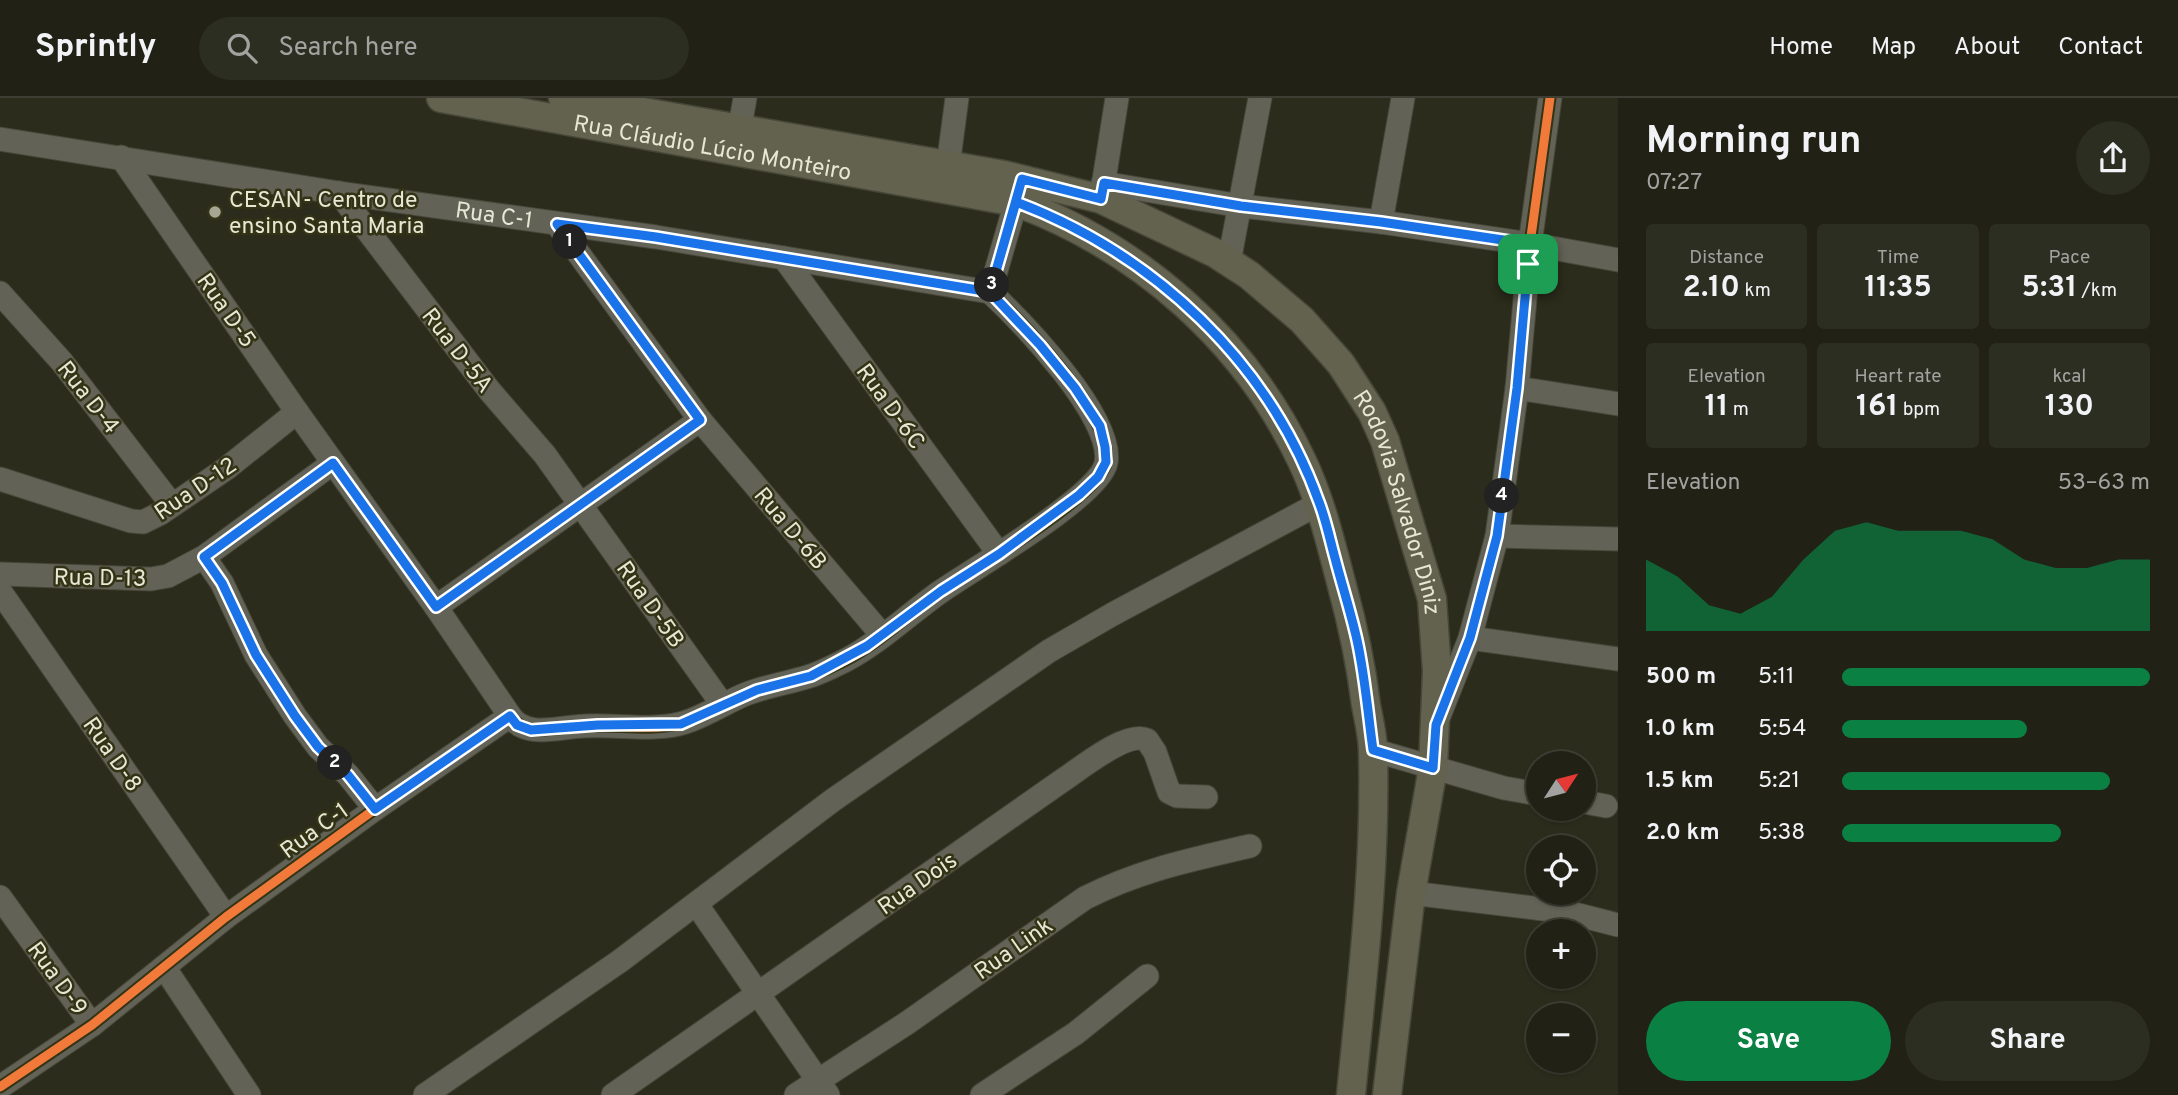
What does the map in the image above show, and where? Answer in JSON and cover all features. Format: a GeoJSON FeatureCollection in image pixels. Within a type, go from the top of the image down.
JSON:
{"type":"FeatureCollection","features":[{"type":"Feature","properties":{"kind":"main road","name":"Rua Cláudio Lúcio Monteiro"},"geometry":{"type":"LineString","coordinates":[[441,98],[737,140],[946,177]]}},
{"type":"Feature","properties":{"kind":"main road","name":"Rua Cláudio Lúcio Monteiro"},"geometry":{"type":"LineString","coordinates":[[563,98],[737,140]]}},
{"type":"Feature","properties":{"kind":"main road","name":"Rodovia Salvador Diniz"},"geometry":{"type":"LineString","coordinates":[[946,177],[1019,190],[1102,191],[1215,253],[1278,298],[1316,334],[1351,379],[1372,412],[1385,441],[1432,599],[1437,671],[1433,768],[1411,892],[1387,1095]]}},
{"type":"Feature","properties":{"kind":"main road","name":"Rodovia Salvador Diniz"},"geometry":{"type":"LineString","coordinates":[[1019,190],[1140,267],[1204,320],[1265,395],[1302,460],[1320,503],[1357,640],[1373,750],[1369,906],[1351,1095]]}},
{"type":"Feature","properties":{"kind":"main road"},"geometry":{"type":"LineString","coordinates":[[1364,961],[1402,967]]}},
{"type":"Feature","properties":{"kind":"street"},"geometry":{"type":"LineString","coordinates":[[737,140],[745,98]]}},
{"type":"Feature","properties":{"kind":"street"},"geometry":{"type":"LineString","coordinates":[[946,177],[957,98]]}},
{"type":"Feature","properties":{"kind":"street"},"geometry":{"type":"LineString","coordinates":[[1117,98],[1102,191],[1381,222],[1618,260]]}},
{"type":"Feature","properties":{"kind":"street"},"geometry":{"type":"LineString","coordinates":[[1228,262],[1260,98]]}},
{"type":"Feature","properties":{"kind":"street"},"geometry":{"type":"LineString","coordinates":[[1381,222],[1403,98]]}},
{"type":"Feature","properties":{"kind":"street"},"geometry":{"type":"LineString","coordinates":[[1436,725],[1470,638],[1497,536],[1517,388],[1530,244],[1550,98]]}},
{"type":"Feature","properties":{"kind":"street","name":"Rua C-1"},"geometry":{"type":"LineString","coordinates":[[0,139],[339,193],[656,237],[990,292]]}},
{"type":"Feature","properties":{"kind":"street","name":"Rua D-5"},"geometry":{"type":"LineString","coordinates":[[121,157],[510,716]]}},
{"type":"Feature","properties":{"kind":"street"},"geometry":{"type":"LineString","coordinates":[[510,716],[517,725],[531,730],[598,725],[664,726],[687,722],[722,704],[774,684],[820,673],[857,653],[941,591],[999,554],[1090,486],[1104,469],[1107,454],[1100,426],[1087,404],[1040,345],[990,292],[1019,190]]}},
{"type":"Feature","properties":{"kind":"street","name":"Rua D-5A"},"geometry":{"type":"LineString","coordinates":[[339,193],[489,390],[531,437],[580,504]]}},
{"type":"Feature","properties":{"kind":"street","name":"Rua D-6B"},"geometry":{"type":"LineString","coordinates":[[557,224],[700,420],[882,635]]}},
{"type":"Feature","properties":{"kind":"street","name":"Rua D-6C"},"geometry":{"type":"LineString","coordinates":[[784,258],[999,554]]}},
{"type":"Feature","properties":{"kind":"street","name":"Rua D-4"},"geometry":{"type":"LineString","coordinates":[[0,293],[62,362],[173,505]]}},
{"type":"Feature","properties":{"kind":"street"},"geometry":{"type":"LineString","coordinates":[[1517,388],[1618,404]]}},
{"type":"Feature","properties":{"kind":"street","name":"Rua D-12"},"geometry":{"type":"LineString","coordinates":[[0,479],[131,521],[148,521],[227,468],[297,412]]}},
{"type":"Feature","properties":{"kind":"street"},"geometry":{"type":"LineString","coordinates":[[436,607],[700,420]]}},
{"type":"Feature","properties":{"kind":"street","name":"Rua D-13"},"geometry":{"type":"LineString","coordinates":[[0,574],[151,579],[168,576],[204,557],[333,463]]}},
{"type":"Feature","properties":{"kind":"street"},"geometry":{"type":"LineString","coordinates":[[425,1095],[620,961],[833,800],[1049,651],[1320,503]]}},
{"type":"Feature","properties":{"kind":"street","name":"Rua D-5B"},"geometry":{"type":"LineString","coordinates":[[580,504],[722,704]]}},
{"type":"Feature","properties":{"kind":"street"},"geometry":{"type":"LineString","coordinates":[[1497,536],[1618,539]]}},
{"type":"Feature","properties":{"kind":"street"},"geometry":{"type":"LineString","coordinates":[[204,557],[222,583],[260,662],[295,716],[318,747],[348,775],[375,809]]}},
{"type":"Feature","properties":{"kind":"street","name":"Rua D-8"},"geometry":{"type":"LineString","coordinates":[[0,591],[226,917]]}},
{"type":"Feature","properties":{"kind":"street"},"geometry":{"type":"LineString","coordinates":[[1470,638],[1618,659]]}},
{"type":"Feature","properties":{"kind":"street","name":"Rua C-1"},"geometry":{"type":"LineString","coordinates":[[0,1087],[92,1025],[226,917],[510,716]]}},
{"type":"Feature","properties":{"kind":"street","name":"Rua Dois"},"geometry":{"type":"LineString","coordinates":[[613,1095],[1063,780],[1127,740],[1141,737],[1147,740],[1155,752],[1166,787],[1173,795],[1206,797]]}},
{"type":"Feature","properties":{"kind":"street"},"geometry":{"type":"LineString","coordinates":[[1373,750],[1526,792]]}},
{"type":"Feature","properties":{"kind":"street","name":"Rua Link"},"geometry":{"type":"LineString","coordinates":[[796,1095],[822,1087],[907,1023],[1085,898],[1144,871],[1250,846]]}},
{"type":"Feature","properties":{"kind":"street"},"geometry":{"type":"LineString","coordinates":[[1411,892],[1567,912],[1618,925]]}},
{"type":"Feature","properties":{"kind":"street","name":"Rua D-9"},"geometry":{"type":"LineString","coordinates":[[0,897],[92,1025]]}},
{"type":"Feature","properties":{"kind":"street"},"geometry":{"type":"LineString","coordinates":[[697,905],[822,1087]]}},
{"type":"Feature","properties":{"kind":"street"},"geometry":{"type":"LineString","coordinates":[[164,967],[249,1095]]}},
{"type":"Feature","properties":{"kind":"street"},"geometry":{"type":"LineString","coordinates":[[982,1095],[1076,1033],[1146,976]]}},
{"type":"Feature","properties":{"kind":"cycle path"},"geometry":{"type":"LineString","coordinates":[[1436,725],[1470,638],[1497,536],[1517,388],[1530,244],[1550,98]]}},
{"type":"Feature","properties":{"kind":"cycle path"},"geometry":{"type":"LineString","coordinates":[[0,1087],[92,1025],[226,917],[510,716],[517,723],[534,730],[596,726],[655,727],[687,722],[746,694],[812,675],[859,653],[940,592],[1059,513],[1098,477],[1106,463],[1105,444],[1082,397],[1043,347],[990,292]]}},
{"type":"Feature","properties":{"kind":"place","name":"CESAN- Centro de ensino Santa Maria"},"geometry":{"type":"Point","coordinates":[215,212]}},
{"type":"Feature","properties":{"kind":"route"},"geometry":{"type":"LineString","coordinates":[[1528,264],[1517,388],[1497,536],[1470,638],[1436,725],[1433,768],[1373,750],[1357,640],[1320,503],[1302,460],[1265,395],[1204,320],[1140,267],[1072,226],[1016,202],[990,292],[1040,345],[1087,404],[1103,436],[1107,454],[1104,469],[1079,495],[1051,517],[941,591],[848,659],[820,673],[757,690],[681,724],[598,725],[531,730],[517,725],[510,716],[375,809],[348,775],[318,747],[295,716],[249,643],[222,583],[204,557],[333,463],[436,607],[700,420],[557,224],[656,237],[990,292],[1022,179],[1101,199],[1104,183],[1241,206],[1381,222],[1530,244],[1528,264]]}}]}
